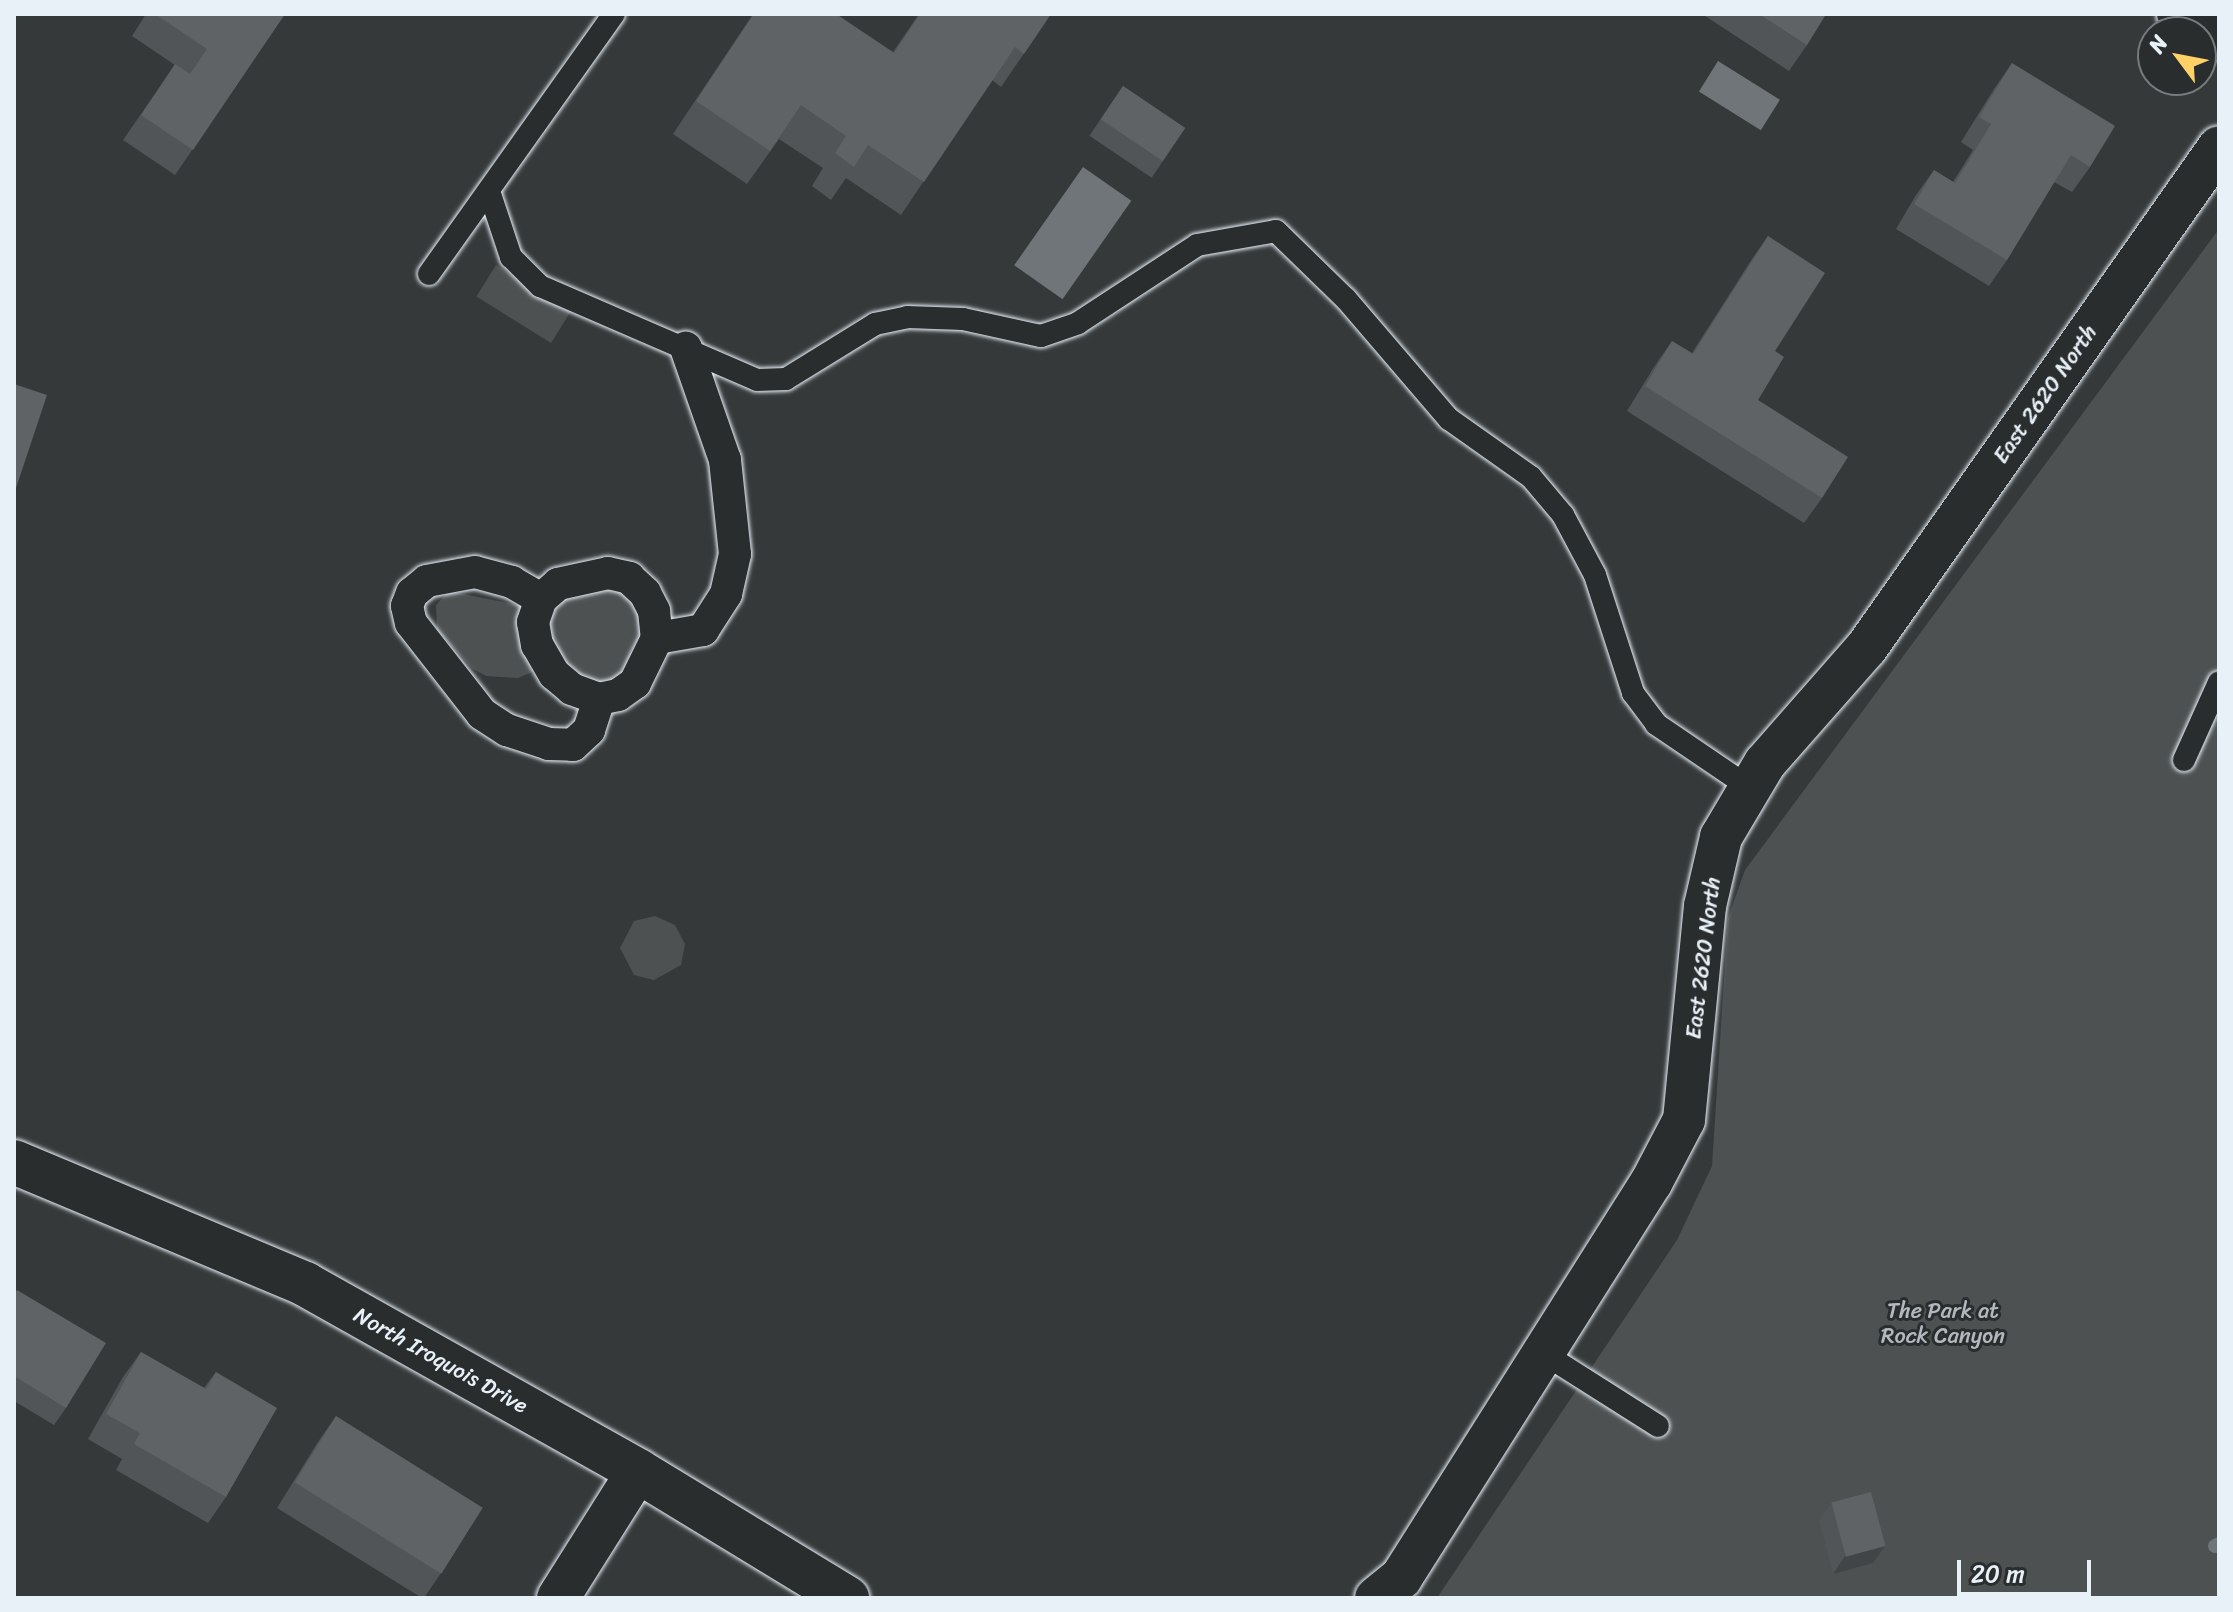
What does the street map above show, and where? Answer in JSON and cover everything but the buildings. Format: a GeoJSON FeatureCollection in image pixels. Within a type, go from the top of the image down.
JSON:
{"type":"FeatureCollection","features":[{"type":"Feature","properties":{"kind":"street"},"geometry":{"type":"LineString","coordinates":[[2178,14],[2219,39]]}},
{"type":"Feature","properties":{"kind":"street","name":"East 2620 North"},"geometry":{"type":"LineString","coordinates":[[1376,1598],[1401,1578],[1651,1183],[1684,1120],[1705,906],[1721,837],[1765,763],[1867,647],[2219,147]]}},
{"type":"Feature","properties":{"kind":"street"},"geometry":{"type":"LineString","coordinates":[[657,638],[703,630],[726,594],[735,554],[725,460],[686,348]]}},
{"type":"Feature","properties":{"kind":"street"},"geometry":{"type":"LineString","coordinates":[[541,599],[512,582],[464,572],[427,581],[412,593],[407,606],[411,623],[482,714],[507,730],[549,744],[573,745],[589,730],[599,699]]}},
{"type":"Feature","properties":{"kind":"street"},"geometry":{"type":"LineString","coordinates":[[586,574],[629,578],[654,611],[657,638],[635,683],[618,695],[599,699],[572,689],[554,674],[537,645],[533,622],[541,599],[558,584],[586,574]]}},
{"type":"Feature","properties":{"kind":"street","name":"North Iroquois Drive"},"geometry":{"type":"LineString","coordinates":[[14,1162],[305,1284],[638,1471],[847,1598]]}},
{"type":"Feature","properties":{"kind":"street"},"geometry":{"type":"LineString","coordinates":[[558,1598],[638,1471]]}},
{"type":"Feature","properties":{"kind":"lane"},"geometry":{"type":"LineString","coordinates":[[429,274],[614,14]]}},
{"type":"Feature","properties":{"kind":"lane"},"geometry":{"type":"LineString","coordinates":[[489,191],[511,257],[540,286],[757,380],[786,379],[875,324],[907,317],[963,319],[1041,336],[1078,323],[1197,245],[1276,231],[1346,299],[1449,419],[1531,477],[1563,515],[1595,575],[1633,693],[1656,724],[1750,788]]}},
{"type":"Feature","properties":{"kind":"lane"},"geometry":{"type":"LineString","coordinates":[[2184,760],[2219,682]]}},
{"type":"Feature","properties":{"kind":"lane"},"geometry":{"type":"LineString","coordinates":[[1543,1353],[1658,1426]]}},
{"type":"Feature","properties":{"kind":"green space","name":"The Park at Rock Canyon"},"geometry":{"type":"Polygon","coordinates":[[[2219,229],[2219,1598],[1437,1598],[1677,1240],[1712,1166],[1728,918],[1745,870],[2219,229]]]}},
{"type":"Feature","properties":{"kind":"green space"},"geometry":{"type":"Polygon","coordinates":[[[496,265],[571,312],[551,343],[476,296],[496,265]]]}},
{"type":"Feature","properties":{"kind":"green space"},"geometry":{"type":"Polygon","coordinates":[[[585,582],[634,595],[648,628],[636,668],[605,690],[561,669],[545,613],[585,582]]]}},
{"type":"Feature","properties":{"kind":"green space"},"geometry":{"type":"Polygon","coordinates":[[[449,591],[522,606],[542,668],[518,678],[486,676],[473,669],[437,630],[436,605],[449,591]]]}},
{"type":"Feature","properties":{"kind":"green space"},"geometry":{"type":"Polygon","coordinates":[[[655,916],[675,925],[685,944],[681,965],[654,980],[634,975],[620,948],[634,921],[655,916]]]}},
{"type":"Feature","properties":{"kind":"shaded area"},"geometry":{"type":"Polygon","coordinates":[[[1718,61],[1780,100],[1761,130],[1699,92],[1718,61]]]}},
{"type":"Feature","properties":{"kind":"shaded area"},"geometry":{"type":"Polygon","coordinates":[[[1083,167],[1131,201],[1063,299],[1014,265],[1083,167]]]}},
{"type":"Feature","properties":{"kind":"waterway"},"geometry":{"type":"LineString","coordinates":[[2215,1546],[2219,1544]]}}]}
